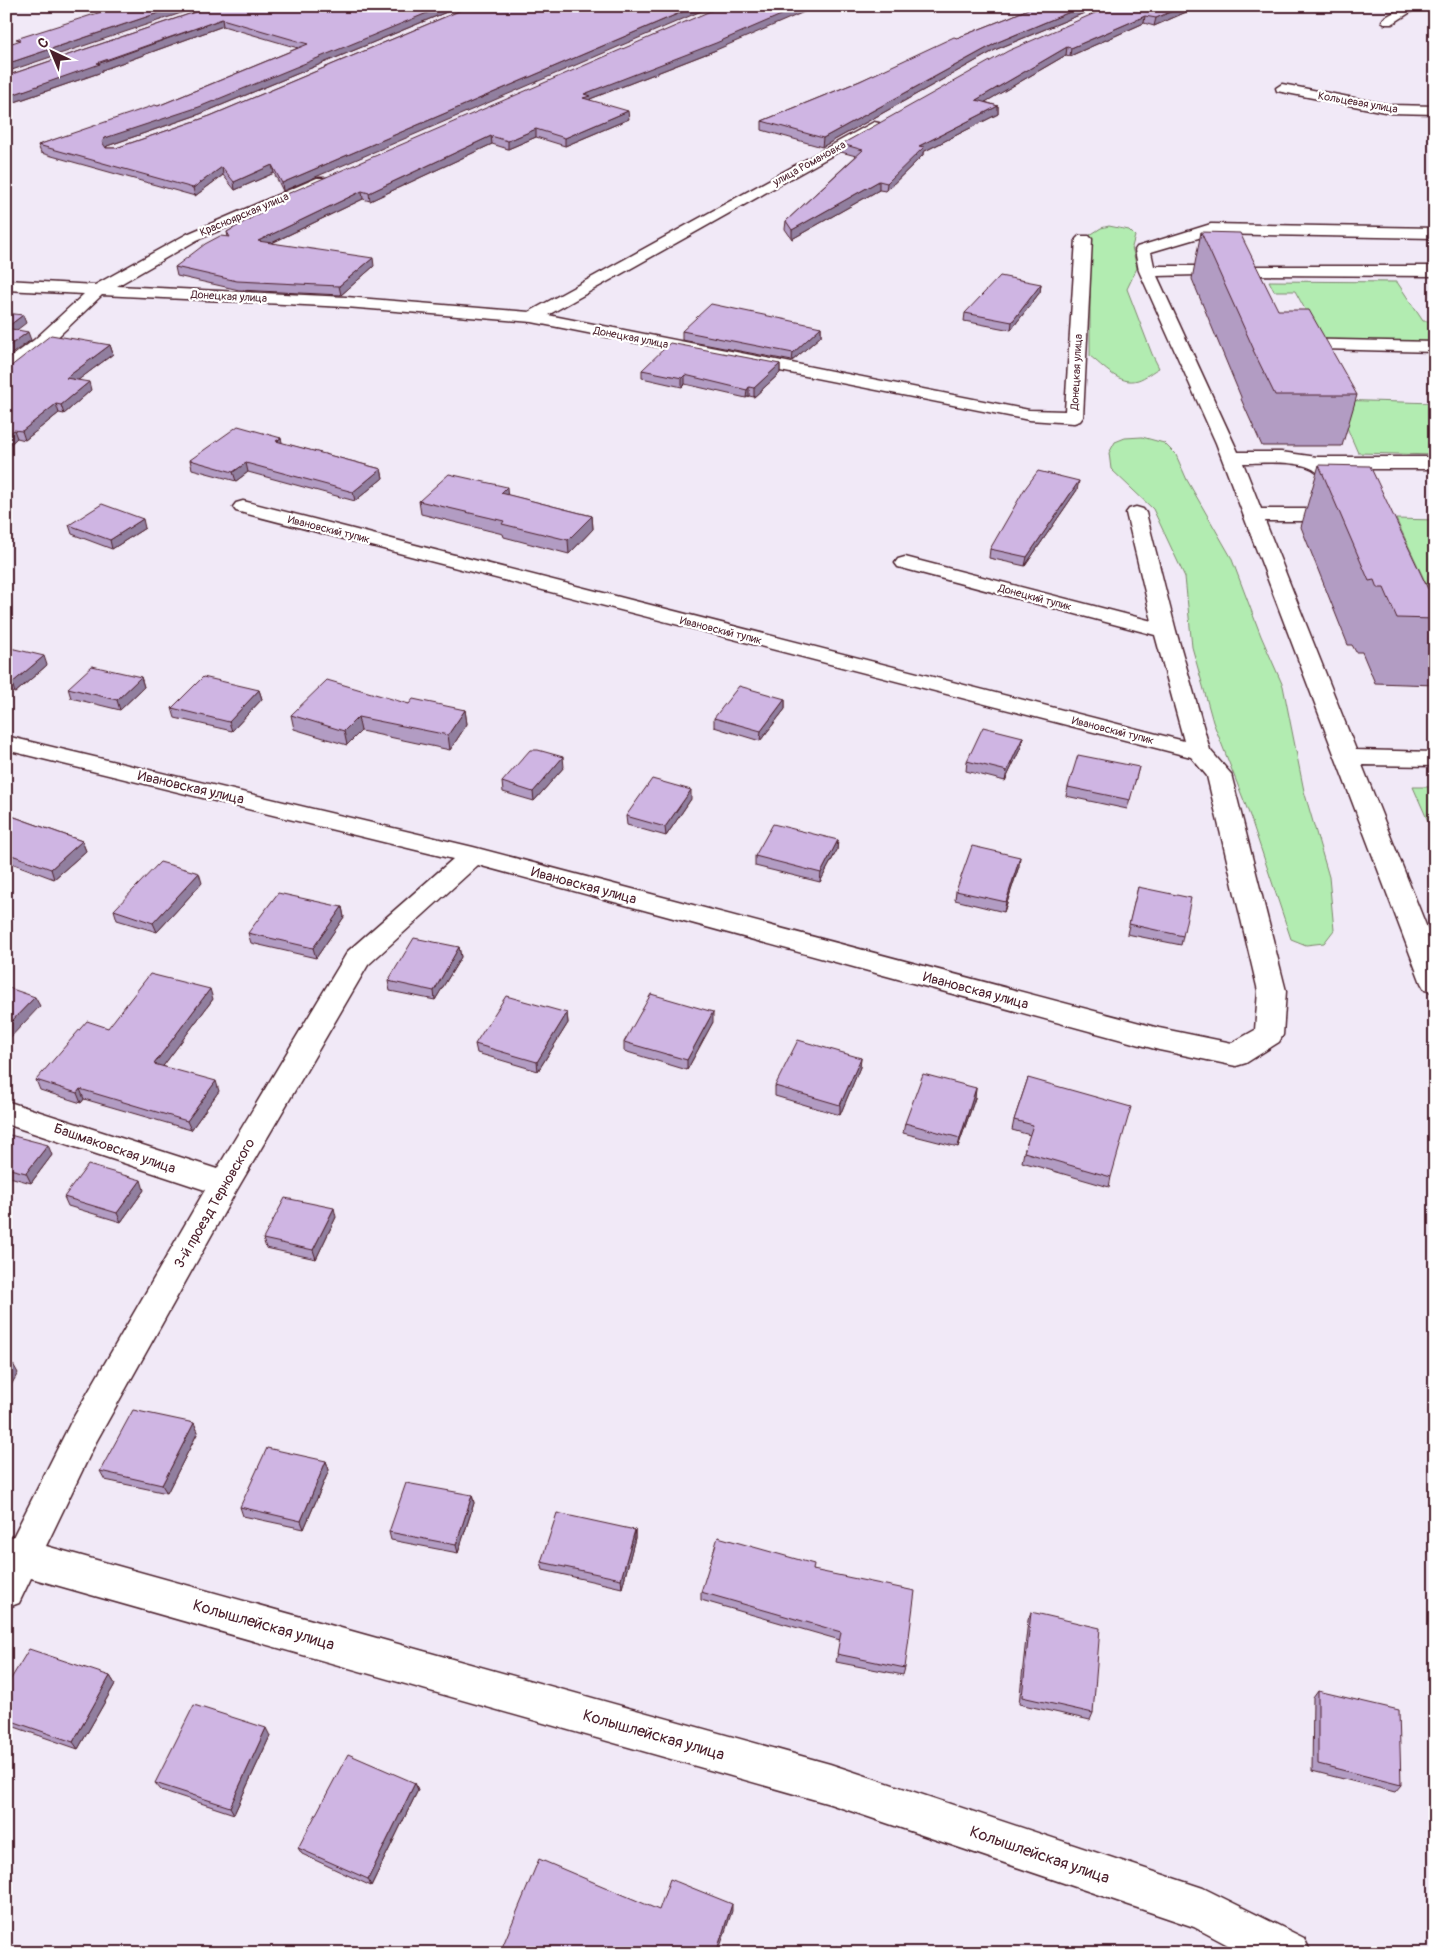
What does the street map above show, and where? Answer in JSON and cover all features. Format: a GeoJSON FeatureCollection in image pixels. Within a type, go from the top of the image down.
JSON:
{"type":"FeatureCollection","features":[{"type":"Feature","properties":{"kind":"street"},"geometry":{"type":"LineString","coordinates":[[1388,21],[1414,6]]}},
{"type":"Feature","properties":{"kind":"street","name":"Кольцевая улица"},"geometry":{"type":"LineString","coordinates":[[1282,88],[1390,109],[1435,110]]}},
{"type":"Feature","properties":{"kind":"street","name":"улица Романовка"},"geometry":{"type":"LineString","coordinates":[[532,317],[884,121]]}},
{"type":"Feature","properties":{"kind":"street","name":"Красноярская улица"},"geometry":{"type":"LineString","coordinates":[[6,370],[40,344],[100,289],[192,237],[337,174]]}},
{"type":"Feature","properties":{"kind":"street"},"geometry":{"type":"LineString","coordinates":[[1221,216],[1435,224]]}},
{"type":"Feature","properties":{"kind":"street"},"geometry":{"type":"LineString","coordinates":[[1435,233],[1211,229],[1143,250],[1147,271],[1231,458],[1330,714],[1349,757],[1435,983]]}},
{"type":"Feature","properties":{"kind":"street","name":"Донецкая улица"},"geometry":{"type":"LineString","coordinates":[[6,285],[346,302],[532,317],[1029,415],[1074,417],[1084,239]]}},
{"type":"Feature","properties":{"kind":"street"},"geometry":{"type":"LineString","coordinates":[[1147,271],[1243,270],[1434,281]]}},
{"type":"Feature","properties":{"kind":"street"},"geometry":{"type":"LineString","coordinates":[[1243,270],[1260,303]]}},
{"type":"Feature","properties":{"kind":"street"},"geometry":{"type":"LineString","coordinates":[[1278,336],[1282,344],[1435,347]]}},
{"type":"Feature","properties":{"kind":"street"},"geometry":{"type":"LineString","coordinates":[[1231,458],[1302,459],[1316,462],[1435,463]]}},
{"type":"Feature","properties":{"kind":"street"},"geometry":{"type":"LineString","coordinates":[[1253,515],[1354,515],[1324,467],[1316,462]]}},
{"type":"Feature","properties":{"kind":"street","name":"Ивановский тупик"},"geometry":{"type":"LineString","coordinates":[[243,507],[1199,752]]}},
{"type":"Feature","properties":{"kind":"street"},"geometry":{"type":"LineString","coordinates":[[1136,513],[1164,632],[1199,752]]}},
{"type":"Feature","properties":{"kind":"street","name":"Донецкий тупик"},"geometry":{"type":"LineString","coordinates":[[905,563],[1164,632]]}},
{"type":"Feature","properties":{"kind":"street","name":"Ивановская улица"},"geometry":{"type":"LineString","coordinates":[[6,743],[473,854],[1159,1039],[1236,1055],[1269,1035],[1272,991],[1222,783],[1219,774],[1199,752]]}},
{"type":"Feature","properties":{"kind":"street"},"geometry":{"type":"LineString","coordinates":[[1349,757],[1435,759]]}},
{"type":"Feature","properties":{"kind":"street","name":"3-й проезд Терновского"},"geometry":{"type":"LineString","coordinates":[[6,1590],[15,1554],[224,1184],[358,958],[473,854]]}},
{"type":"Feature","properties":{"kind":"street","name":"Башмаковская улица"},"geometry":{"type":"LineString","coordinates":[[6,1112],[224,1184]]}},
{"type":"Feature","properties":{"kind":"street","name":"Колышлейская улица"},"geometry":{"type":"LineString","coordinates":[[15,1554],[830,1784],[1204,1909],[1289,1953]]}},
{"type":"Feature","properties":{"kind":"green space"},"geometry":{"type":"Polygon","coordinates":[[[1109,226],[1129,230],[1135,236],[1132,247],[1137,268],[1127,289],[1159,368],[1138,380],[1131,381],[1118,378],[1090,356],[1090,235],[1101,228],[1109,226]]]}},
{"type":"Feature","properties":{"kind":"green space"},"geometry":{"type":"Polygon","coordinates":[[[1269,281],[1397,282],[1423,321],[1435,321],[1435,344],[1324,344],[1295,291],[1274,291],[1269,281]]]}},
{"type":"Feature","properties":{"kind":"green space"},"geometry":{"type":"Polygon","coordinates":[[[1335,400],[1435,403],[1435,455],[1358,453],[1335,400]]]}},
{"type":"Feature","properties":{"kind":"green space"},"geometry":{"type":"Polygon","coordinates":[[[1142,437],[1164,443],[1176,455],[1187,480],[1231,557],[1261,636],[1283,686],[1304,791],[1329,877],[1334,930],[1324,943],[1306,945],[1291,939],[1250,816],[1213,722],[1192,647],[1185,577],[1153,509],[1111,469],[1109,453],[1115,442],[1125,438],[1142,437]]]}},
{"type":"Feature","properties":{"kind":"green space"},"geometry":{"type":"Polygon","coordinates":[[[1396,519],[1435,520],[1435,603],[1396,519]]]}},
{"type":"Feature","properties":{"kind":"green space"},"geometry":{"type":"Polygon","coordinates":[[[1413,787],[1435,787],[1435,830],[1432,830],[1413,787]]]}},
{"type":"Feature","properties":{"kind":"building"},"geometry":{"type":"Polygon","coordinates":[[[120,6],[179,6],[6,64],[6,45],[21,40],[16,39],[120,6]]]}},
{"type":"Feature","properties":{"kind":"building"},"geometry":{"type":"Polygon","coordinates":[[[213,6],[444,6],[199,107],[105,138],[102,142],[106,148],[116,148],[210,116],[471,6],[696,6],[282,183],[272,165],[234,182],[222,167],[193,188],[38,145],[155,105],[158,106],[308,44],[222,19],[6,97],[6,76],[213,6]]]}},
{"type":"Feature","properties":{"kind":"building"},"geometry":{"type":"Polygon","coordinates":[[[722,6],[802,6],[716,43],[584,94],[590,96],[583,98],[628,111],[565,138],[536,129],[508,141],[491,136],[369,193],[362,191],[258,241],[373,258],[339,286],[237,281],[175,267],[205,244],[220,236],[230,237],[227,232],[289,196],[287,194],[722,6]]]}},
{"type":"Feature","properties":{"kind":"building"},"geometry":{"type":"Polygon","coordinates":[[[1035,6],[1084,6],[998,42],[823,138],[762,121],[860,81],[954,37],[957,38],[1035,6]]]}},
{"type":"Feature","properties":{"kind":"building"},"geometry":{"type":"Polygon","coordinates":[[[1111,6],[1184,6],[1156,18],[1145,16],[1071,48],[1067,47],[976,100],[998,106],[919,146],[924,147],[887,183],[879,181],[792,230],[786,221],[863,150],[842,144],[1008,51],[1111,6]]]}},
{"type":"Feature","properties":{"kind":"building"},"geometry":{"type":"Polygon","coordinates":[[[1201,232],[1240,233],[1278,310],[1309,310],[1357,395],[1275,395],[1201,232]]]}},
{"type":"Feature","properties":{"kind":"building"},"geometry":{"type":"Polygon","coordinates":[[[1000,276],[1041,284],[1012,322],[965,313],[1000,276]]]}},
{"type":"Feature","properties":{"kind":"building"},"geometry":{"type":"Polygon","coordinates":[[[711,304],[821,327],[793,353],[682,331],[711,304]]]}},
{"type":"Feature","properties":{"kind":"building"},"geometry":{"type":"Polygon","coordinates":[[[6,313],[23,315],[6,328],[6,313]]]}},
{"type":"Feature","properties":{"kind":"building"},"geometry":{"type":"Polygon","coordinates":[[[6,328],[28,332],[6,348],[6,328]]]}},
{"type":"Feature","properties":{"kind":"building"},"geometry":{"type":"Polygon","coordinates":[[[51,335],[110,345],[66,378],[89,382],[61,405],[56,404],[22,431],[14,430],[6,436],[6,367],[10,367],[51,335]]]}},
{"type":"Feature","properties":{"kind":"building"},"geometry":{"type":"Polygon","coordinates":[[[670,343],[780,364],[754,388],[749,387],[747,390],[685,375],[682,378],[642,370],[670,343]]]}},
{"type":"Feature","properties":{"kind":"building"},"geometry":{"type":"Polygon","coordinates":[[[238,426],[281,438],[276,441],[381,469],[353,492],[246,463],[233,472],[190,460],[238,426]]]}},
{"type":"Feature","properties":{"kind":"building"},"geometry":{"type":"Polygon","coordinates":[[[1319,465],[1370,466],[1428,589],[1435,589],[1435,619],[1397,618],[1384,588],[1377,588],[1374,580],[1369,581],[1319,465]]]}},
{"type":"Feature","properties":{"kind":"building"},"geometry":{"type":"Polygon","coordinates":[[[1038,471],[1079,481],[1027,557],[990,549],[1024,490],[1038,471]]]}},
{"type":"Feature","properties":{"kind":"building"},"geometry":{"type":"Polygon","coordinates":[[[449,474],[507,487],[501,493],[592,516],[568,540],[502,524],[504,521],[419,501],[449,474]]]}},
{"type":"Feature","properties":{"kind":"building"},"geometry":{"type":"Polygon","coordinates":[[[102,504],[143,519],[110,540],[69,525],[102,504]]]}},
{"type":"Feature","properties":{"kind":"building"},"geometry":{"type":"Polygon","coordinates":[[[6,647],[44,656],[12,683],[6,682],[6,647]]]}},
{"type":"Feature","properties":{"kind":"building"},"geometry":{"type":"Polygon","coordinates":[[[92,666],[141,677],[117,700],[68,688],[92,666]]]}},
{"type":"Feature","properties":{"kind":"building"},"geometry":{"type":"Polygon","coordinates":[[[203,677],[259,690],[229,722],[172,708],[203,677]]]}},
{"type":"Feature","properties":{"kind":"building"},"geometry":{"type":"Polygon","coordinates":[[[327,680],[409,704],[413,699],[465,710],[448,735],[358,717],[344,731],[291,715],[327,680]]]}},
{"type":"Feature","properties":{"kind":"building"},"geometry":{"type":"Polygon","coordinates":[[[739,686],[785,699],[761,731],[714,718],[739,686]]]}},
{"type":"Feature","properties":{"kind":"building"},"geometry":{"type":"Polygon","coordinates":[[[983,727],[1023,737],[1007,771],[967,761],[983,727]]]}},
{"type":"Feature","properties":{"kind":"building"},"geometry":{"type":"Polygon","coordinates":[[[530,750],[538,750],[563,757],[533,792],[502,782],[530,750]]]}},
{"type":"Feature","properties":{"kind":"building"},"geometry":{"type":"Polygon","coordinates":[[[1078,755],[1139,767],[1130,800],[1068,787],[1078,755]]]}},
{"type":"Feature","properties":{"kind":"building"},"geometry":{"type":"Polygon","coordinates":[[[652,779],[691,790],[665,827],[626,816],[652,779]]]}},
{"type":"Feature","properties":{"kind":"building"},"geometry":{"type":"Polygon","coordinates":[[[6,814],[82,841],[51,869],[6,853],[6,814]]]}},
{"type":"Feature","properties":{"kind":"building"},"geometry":{"type":"Polygon","coordinates":[[[773,824],[838,840],[821,873],[755,856],[773,824]]]}},
{"type":"Feature","properties":{"kind":"building"},"geometry":{"type":"Polygon","coordinates":[[[972,846],[1020,857],[1006,902],[956,891],[972,846]]]}},
{"type":"Feature","properties":{"kind":"building"},"geometry":{"type":"Polygon","coordinates":[[[160,862],[199,873],[153,923],[114,910],[160,862]]]}},
{"type":"Feature","properties":{"kind":"building"},"geometry":{"type":"Polygon","coordinates":[[[1138,887],[1191,898],[1183,936],[1129,924],[1138,887]]]}},
{"type":"Feature","properties":{"kind":"building"},"geometry":{"type":"Polygon","coordinates":[[[278,893],[342,907],[313,948],[248,933],[278,893]]]}},
{"type":"Feature","properties":{"kind":"building"},"geometry":{"type":"Polygon","coordinates":[[[414,938],[459,947],[434,991],[388,981],[414,938]]]}},
{"type":"Feature","properties":{"kind":"building"},"geometry":{"type":"Polygon","coordinates":[[[150,974],[210,989],[154,1064],[216,1081],[187,1121],[80,1089],[77,1093],[36,1080],[87,1021],[108,1028],[150,974]]]}},
{"type":"Feature","properties":{"kind":"building"},"geometry":{"type":"Polygon","coordinates":[[[6,987],[35,997],[6,1027],[6,987]]]}},
{"type":"Feature","properties":{"kind":"building"},"geometry":{"type":"Polygon","coordinates":[[[651,994],[713,1012],[687,1060],[624,1042],[651,994]]]}},
{"type":"Feature","properties":{"kind":"building"},"geometry":{"type":"Polygon","coordinates":[[[506,996],[567,1013],[537,1062],[475,1044],[506,996]]]}},
{"type":"Feature","properties":{"kind":"building"},"geometry":{"type":"Polygon","coordinates":[[[798,1040],[861,1058],[840,1105],[775,1086],[798,1040]]]}},
{"type":"Feature","properties":{"kind":"building"},"geometry":{"type":"Polygon","coordinates":[[[923,1074],[976,1088],[960,1138],[905,1123],[923,1074]]]}},
{"type":"Feature","properties":{"kind":"building"},"geometry":{"type":"Polygon","coordinates":[[[1028,1078],[1131,1107],[1111,1177],[1024,1152],[1033,1125],[1014,1120],[1028,1078]]]}},
{"type":"Feature","properties":{"kind":"building"},"geometry":{"type":"Polygon","coordinates":[[[6,1134],[48,1145],[26,1173],[6,1168],[6,1134]]]}},
{"type":"Feature","properties":{"kind":"building"},"geometry":{"type":"Polygon","coordinates":[[[88,1165],[141,1180],[117,1213],[64,1197],[88,1165]]]}},
{"type":"Feature","properties":{"kind":"building"},"geometry":{"type":"Polygon","coordinates":[[[285,1198],[334,1208],[313,1250],[263,1239],[285,1198]]]}},
{"type":"Feature","properties":{"kind":"building"},"geometry":{"type":"Polygon","coordinates":[[[6,1363],[13,1364],[6,1376],[6,1363]]]}},
{"type":"Feature","properties":{"kind":"building"},"geometry":{"type":"Polygon","coordinates":[[[133,1410],[194,1423],[162,1485],[100,1471],[133,1410]]]}},
{"type":"Feature","properties":{"kind":"building"},"geometry":{"type":"Polygon","coordinates":[[[267,1448],[326,1461],[301,1521],[240,1507],[267,1448]]]}},
{"type":"Feature","properties":{"kind":"building"},"geometry":{"type":"Polygon","coordinates":[[[406,1483],[472,1495],[456,1545],[389,1532],[406,1483]]]}},
{"type":"Feature","properties":{"kind":"building"},"geometry":{"type":"Polygon","coordinates":[[[557,1513],[635,1530],[621,1579],[541,1562],[557,1513]]]}},
{"type":"Feature","properties":{"kind":"building"},"geometry":{"type":"Polygon","coordinates":[[[718,1537],[814,1564],[813,1570],[915,1591],[905,1668],[837,1654],[841,1632],[701,1592],[718,1537]]]}},
{"type":"Feature","properties":{"kind":"building"},"geometry":{"type":"Polygon","coordinates":[[[1031,1612],[1100,1628],[1093,1713],[1022,1697],[1031,1612]]]}},
{"type":"Feature","properties":{"kind":"building"},"geometry":{"type":"Polygon","coordinates":[[[29,1649],[110,1676],[73,1742],[6,1719],[6,1687],[29,1649]]]}},
{"type":"Feature","properties":{"kind":"building"},"geometry":{"type":"Polygon","coordinates":[[[1318,1691],[1399,1710],[1401,1785],[1318,1764],[1318,1691]]]}},
{"type":"Feature","properties":{"kind":"building"},"geometry":{"type":"Polygon","coordinates":[[[194,1705],[266,1728],[230,1807],[155,1783],[194,1705]]]}},
{"type":"Feature","properties":{"kind":"building"},"geometry":{"type":"Polygon","coordinates":[[[348,1754],[415,1783],[368,1879],[298,1848],[348,1754]]]}},
{"type":"Feature","properties":{"kind":"building"},"geometry":{"type":"Polygon","coordinates":[[[539,1859],[659,1910],[670,1879],[732,1904],[716,1953],[506,1953],[501,1950],[539,1859]]]}},
{"type":"Feature","properties":{"kind":"building"},"geometry":{"type":"Polygon","coordinates":[[[836,1946],[850,1953],[834,1953],[836,1946]]]}}]}
